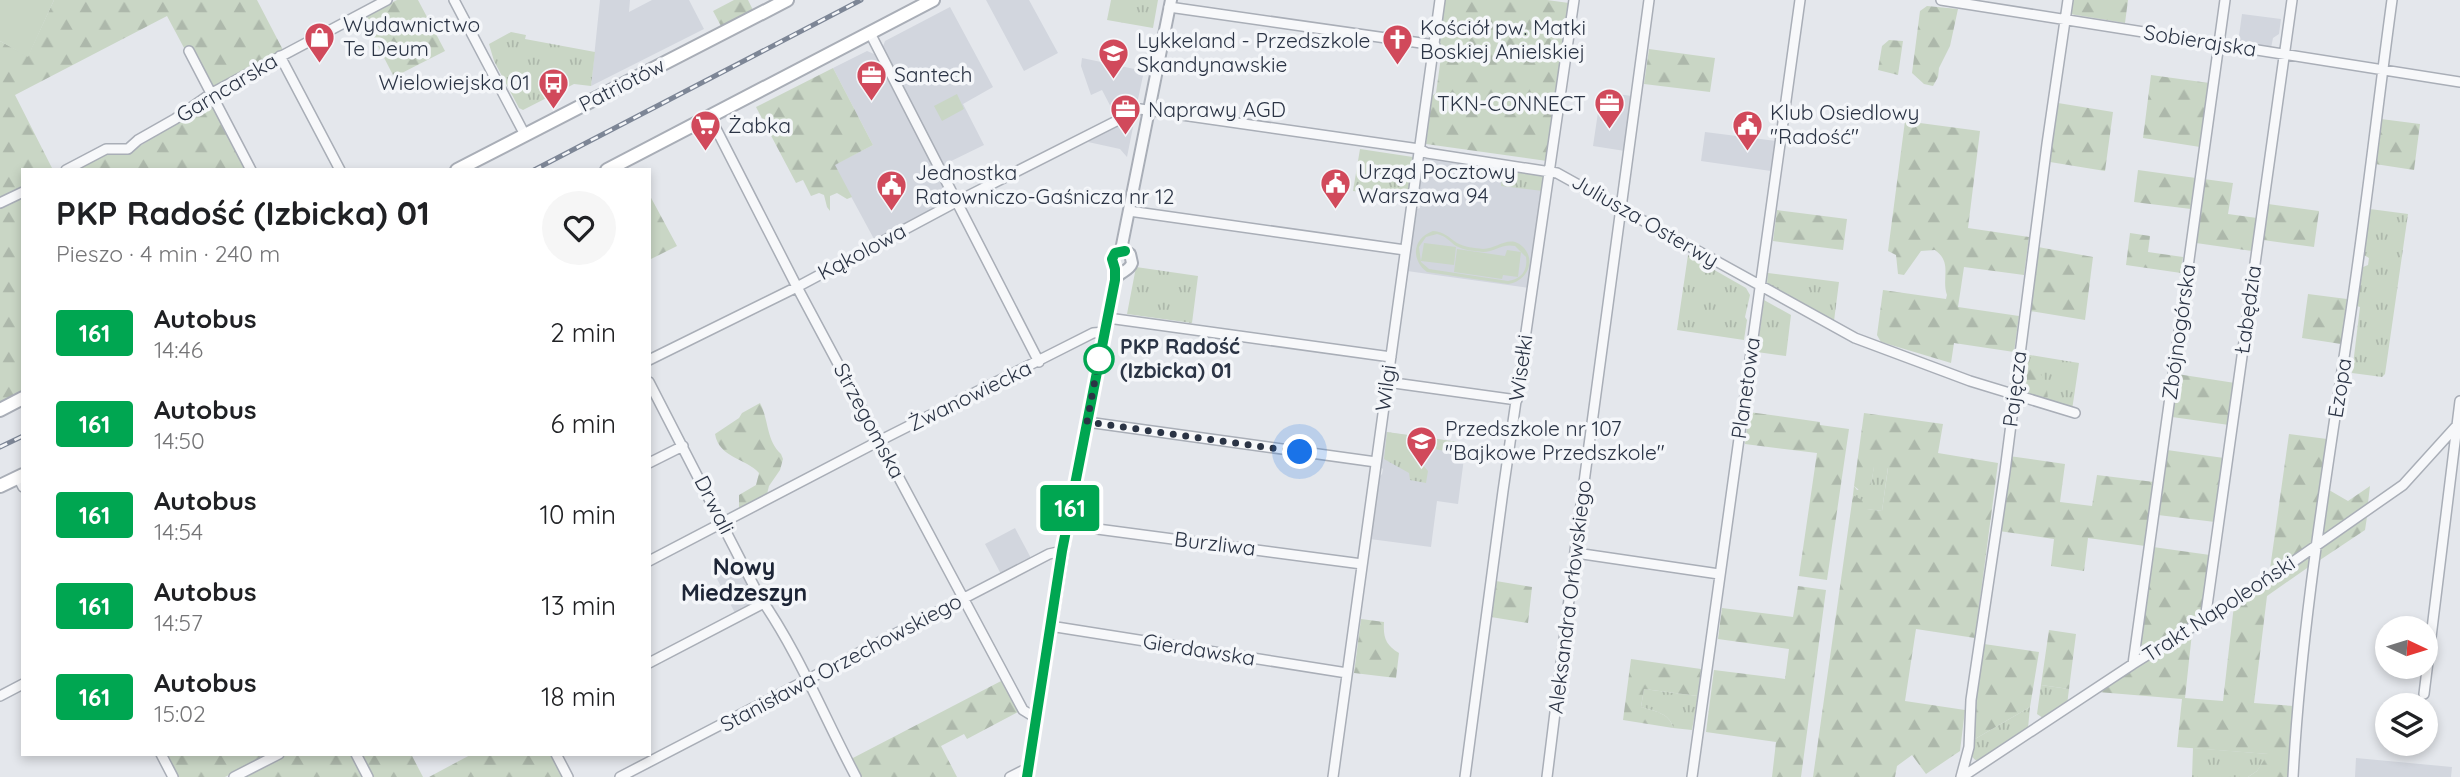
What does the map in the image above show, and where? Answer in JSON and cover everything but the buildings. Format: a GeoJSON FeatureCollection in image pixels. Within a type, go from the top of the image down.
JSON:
{"type":"FeatureCollection","features":[{"type":"Feature","properties":{"kind":"main road","name":"Patriotów"},"geometry":{"type":"LineString","coordinates":[[461,168],[786,0]]}},
{"type":"Feature","properties":{"kind":"main road"},"geometry":{"type":"LineString","coordinates":[[611,168],[933,0]]}},
{"type":"Feature","properties":{"kind":"main road"},"geometry":{"type":"LineString","coordinates":[[0,410],[21,399]]}},
{"type":"Feature","properties":{"kind":"main road"},"geometry":{"type":"LineString","coordinates":[[0,486],[21,479]]}},
{"type":"Feature","properties":{"kind":"street","name":"Garncarska"},"geometry":{"type":"LineString","coordinates":[[70,168],[106,149],[128,149],[212,93],[387,0]]}},
{"type":"Feature","properties":{"kind":"street"},"geometry":{"type":"LineString","coordinates":[[454,0],[525,135]]}},
{"type":"Feature","properties":{"kind":"street","name":"Wilgi"},"geometry":{"type":"LineString","coordinates":[[1333,777],[1440,0]]}},
{"type":"Feature","properties":{"kind":"street","name":"Wisełki"},"geometry":{"type":"LineString","coordinates":[[1465,777],[1574,0]]}},
{"type":"Feature","properties":{"kind":"street","name":"Aleksandra Orłowskiego"},"geometry":{"type":"LineString","coordinates":[[1547,777],[1650,0]]}},
{"type":"Feature","properties":{"kind":"street","name":"Planetowa"},"geometry":{"type":"LineString","coordinates":[[1692,777],[1800,0]]}},
{"type":"Feature","properties":{"kind":"street","name":"Sobierajska"},"geometry":{"type":"LineString","coordinates":[[1941,0],[2460,82]]}},
{"type":"Feature","properties":{"kind":"street","name":"Pajęcza"},"geometry":{"type":"LineString","coordinates":[[1961,777],[1969,747],[1971,700],[2068,0]]}},
{"type":"Feature","properties":{"kind":"street","name":"Zbójnogórska"},"geometry":{"type":"LineString","coordinates":[[2133,664],[2225,0]]}},
{"type":"Feature","properties":{"kind":"street","name":"Łabędzia"},"geometry":{"type":"LineString","coordinates":[[2205,621],[2292,0]]}},
{"type":"Feature","properties":{"kind":"street","name":"Ezopa"},"geometry":{"type":"LineString","coordinates":[[2293,777],[2297,713],[2317,543],[2358,262],[2392,0]]}},
{"type":"Feature","properties":{"kind":"street"},"geometry":{"type":"LineString","coordinates":[[1121,250],[1170,3],[1435,44]]}},
{"type":"Feature","properties":{"kind":"street"},"geometry":{"type":"LineString","coordinates":[[870,33],[1039,362]]}},
{"type":"Feature","properties":{"kind":"street"},"geometry":{"type":"LineString","coordinates":[[189,51],[250,168]]}},
{"type":"Feature","properties":{"kind":"street"},"geometry":{"type":"LineString","coordinates":[[281,56],[339,168]]}},
{"type":"Feature","properties":{"kind":"street","name":"Juliusza Osterwy"},"geometry":{"type":"LineString","coordinates":[[1149,109],[1549,170],[1568,177],[1759,287],[1855,338],[2014,396],[2075,413]]}},
{"type":"Feature","properties":{"kind":"street","name":"Kąkolowa"},"geometry":{"type":"LineString","coordinates":[[651,359],[797,287],[956,202],[1138,110],[1149,109]]}},
{"type":"Feature","properties":{"kind":"street","name":"Strzegomska"},"geometry":{"type":"LineString","coordinates":[[710,117],[797,287],[1023,710],[1036,718]]}},
{"type":"Feature","properties":{"kind":"street"},"geometry":{"type":"LineString","coordinates":[[0,203],[21,193]]}},
{"type":"Feature","properties":{"kind":"street"},"geometry":{"type":"LineString","coordinates":[[1129,211],[1405,250]]}},
{"type":"Feature","properties":{"kind":"street"},"geometry":{"type":"LineString","coordinates":[[1010,777],[1028,772],[1062,551],[1118,273],[1112,259],[1115,253],[1121,250],[1128,252],[1133,260],[1131,267],[1118,273]]}},
{"type":"Feature","properties":{"kind":"street"},"geometry":{"type":"LineString","coordinates":[[1108,318],[1391,357]]}},
{"type":"Feature","properties":{"kind":"street","name":"Żwanowiecka"},"geometry":{"type":"LineString","coordinates":[[651,560],[1093,333],[1105,331]]}},
{"type":"Feature","properties":{"kind":"street"},"geometry":{"type":"LineString","coordinates":[[1387,382],[1517,400]]}},
{"type":"Feature","properties":{"kind":"street","name":"Drwali"},"geometry":{"type":"LineString","coordinates":[[651,386],[856,777]]}},
{"type":"Feature","properties":{"kind":"street"},"geometry":{"type":"LineString","coordinates":[[2424,693],[2460,401]]}},
{"type":"Feature","properties":{"kind":"street"},"geometry":{"type":"LineString","coordinates":[[1087,422],[1376,462]]}},
{"type":"Feature","properties":{"kind":"street","name":"Trakt Napoleoński"},"geometry":{"type":"LineString","coordinates":[[1961,777],[2133,664],[2260,585],[2410,479],[2458,425]]}},
{"type":"Feature","properties":{"kind":"street"},"geometry":{"type":"LineString","coordinates":[[651,462],[683,446]]}},
{"type":"Feature","properties":{"kind":"street","name":"Burzliwa"},"geometry":{"type":"LineString","coordinates":[[1067,525],[1362,564]]}},
{"type":"Feature","properties":{"kind":"street","name":"Stanisława Orzechowskiego"},"geometry":{"type":"LineString","coordinates":[[620,777],[1049,554],[1062,551]]}},
{"type":"Feature","properties":{"kind":"street"},"geometry":{"type":"LineString","coordinates":[[1576,553],[1719,574]]}},
{"type":"Feature","properties":{"kind":"street"},"geometry":{"type":"LineString","coordinates":[[651,662],[764,603]]}},
{"type":"Feature","properties":{"kind":"street","name":"Gierdawska"},"geometry":{"type":"LineString","coordinates":[[1050,626],[1347,673]]}},
{"type":"Feature","properties":{"kind":"street"},"geometry":{"type":"LineString","coordinates":[[0,696],[21,685]]}},
{"type":"Feature","properties":{"kind":"street"},"geometry":{"type":"LineString","coordinates":[[162,756],[173,777]]}},
{"type":"Feature","properties":{"kind":"street"},"geometry":{"type":"LineString","coordinates":[[233,777],[275,756]]}},
{"type":"Feature","properties":{"kind":"street"},"geometry":{"type":"LineString","coordinates":[[357,756],[368,777]]}},
{"type":"Feature","properties":{"kind":"street"},"geometry":{"type":"LineString","coordinates":[[557,756],[568,777]]}},
{"type":"Feature","properties":{"kind":"shaded area"},"geometry":{"type":"Polygon","coordinates":[[[600,0],[630,0],[629,12],[652,0],[689,0],[704,29],[591,86],[600,0]]]}},
{"type":"Feature","properties":{"kind":"shaded area"},"geometry":{"type":"Polygon","coordinates":[[[986,0],[1029,0],[1058,53],[1024,71],[986,0]]]}},
{"type":"Feature","properties":{"kind":"shaded area"},"geometry":{"type":"Polygon","coordinates":[[[950,7],[993,87],[963,104],[984,145],[943,165],[882,49],[885,41],[950,7]]]}},
{"type":"Feature","properties":{"kind":"shaded area"},"geometry":{"type":"Polygon","coordinates":[[[2242,14],[2281,19],[2279,34],[2273,38],[2271,48],[2238,43],[2242,14]]]}},
{"type":"Feature","properties":{"kind":"shaded area"},"geometry":{"type":"Polygon","coordinates":[[[867,51],[874,54],[949,197],[947,201],[874,239],[834,165],[873,145],[833,68],[867,51]]]}},
{"type":"Feature","properties":{"kind":"shaded area","name":"Lykkeland - Przedszkole Skandynawskie"},"geometry":{"type":"Polygon","coordinates":[[[1082,58],[1144,71],[1137,104],[1115,115],[1102,90],[1091,95],[1081,66],[1082,58]]]}},
{"type":"Feature","properties":{"kind":"shaded area"},"geometry":{"type":"Polygon","coordinates":[[[1601,92],[1632,96],[1625,151],[1593,146],[1601,92]]]}},
{"type":"Feature","properties":{"kind":"shaded area"},"geometry":{"type":"Polygon","coordinates":[[[1129,119],[1134,122],[1127,157],[1120,149],[1088,142],[1129,119]]]}},
{"type":"Feature","properties":{"kind":"shaded area"},"geometry":{"type":"Polygon","coordinates":[[[1705,132],[1776,141],[1771,171],[1701,161],[1705,132]]]}},
{"type":"Feature","properties":{"kind":"shaded area"},"geometry":{"type":"Polygon","coordinates":[[[1423,159],[1545,176],[1530,288],[1407,271],[1417,209],[1420,208],[1421,199],[1418,196],[1423,159]]]}},
{"type":"Feature","properties":{"kind":"shaded area","name":"Przedszkole nr 107 \"Bajkowe Przedszkole\""},"geometry":{"type":"Polygon","coordinates":[[[1385,432],[1466,443],[1458,504],[1437,501],[1431,547],[1370,539],[1379,477],[1383,469],[1380,467],[1385,432]]]}},
{"type":"Feature","properties":{"kind":"shaded area"},"geometry":{"type":"Polygon","coordinates":[[[1015,528],[1032,560],[1002,576],[985,544],[1015,528]]]}},
{"type":"Feature","properties":{"kind":"shaded area"},"geometry":{"type":"Polygon","coordinates":[[[739,566],[758,601],[735,613],[716,577],[739,566]]]}},
{"type":"Feature","properties":{"kind":"shaded area"},"geometry":{"type":"Polygon","coordinates":[[[2356,758],[2452,767],[2451,777],[2355,777],[2356,758]]]}},
{"type":"Feature","properties":{"kind":"green space"},"geometry":{"type":"Polygon","coordinates":[[[0,0],[54,0],[28,57],[0,41],[0,0]]]}},
{"type":"Feature","properties":{"kind":"green space"},"geometry":{"type":"Polygon","coordinates":[[[54,0],[257,0],[283,50],[207,91],[167,16],[15,95],[52,168],[21,168],[21,391],[0,402],[0,41],[28,56],[54,0]]]}},
{"type":"Feature","properties":{"kind":"green space"},"geometry":{"type":"Polygon","coordinates":[[[397,0],[418,0],[445,51],[394,77],[363,17],[397,0]]]}},
{"type":"Feature","properties":{"kind":"green space"},"geometry":{"type":"Polygon","coordinates":[[[734,0],[748,0],[753,10],[721,26],[713,11],[734,0]]]}},
{"type":"Feature","properties":{"kind":"green space"},"geometry":{"type":"Polygon","coordinates":[[[1111,0],[1158,0],[1153,28],[1107,20],[1111,0]]]}},
{"type":"Feature","properties":{"kind":"green space"},"geometry":{"type":"Polygon","coordinates":[[[1445,0],[1547,0],[1569,3],[1547,161],[1426,144],[1432,96],[1436,93],[1442,50],[1438,45],[1445,0]]]}},
{"type":"Feature","properties":{"kind":"green space"},"geometry":{"type":"Polygon","coordinates":[[[2072,0],[2128,0],[2125,23],[2070,14],[2072,0]]]}},
{"type":"Feature","properties":{"kind":"green space"},"geometry":{"type":"Polygon","coordinates":[[[1927,6],[1958,9],[1950,46],[1933,86],[1924,84],[1912,73],[1920,11],[1927,6]]]}},
{"type":"Feature","properties":{"kind":"green space"},"geometry":{"type":"Polygon","coordinates":[[[511,32],[526,35],[525,39],[595,52],[591,86],[574,84],[523,110],[519,108],[494,61],[489,44],[511,32]]]}},
{"type":"Feature","properties":{"kind":"green space"},"geometry":{"type":"Polygon","coordinates":[[[1889,40],[1903,41],[1898,75],[1878,70],[1882,46],[1889,40]]]}},
{"type":"Feature","properties":{"kind":"green space"},"geometry":{"type":"Polygon","coordinates":[[[1649,49],[1715,58],[1710,92],[1644,84],[1649,49]]]}},
{"type":"Feature","properties":{"kind":"green space"},"geometry":{"type":"Polygon","coordinates":[[[833,68],[873,145],[835,165],[852,197],[847,199],[837,193],[830,196],[830,211],[824,195],[819,193],[811,196],[803,180],[796,183],[756,107],[833,68]]]}},
{"type":"Feature","properties":{"kind":"green space"},"geometry":{"type":"Polygon","coordinates":[[[2151,75],[2209,83],[2200,147],[2143,138],[2151,75]]]}},
{"type":"Feature","properties":{"kind":"green space"},"geometry":{"type":"Polygon","coordinates":[[[957,94],[964,109],[942,121],[934,106],[957,94]]]}},
{"type":"Feature","properties":{"kind":"green space"},"geometry":{"type":"Polygon","coordinates":[[[211,101],[246,168],[77,168],[106,154],[132,151],[211,101]]]}},
{"type":"Feature","properties":{"kind":"green space"},"geometry":{"type":"Polygon","coordinates":[[[2058,103],[2113,112],[2105,171],[2050,162],[2058,103]]]}},
{"type":"Feature","properties":{"kind":"green space"},"geometry":{"type":"Polygon","coordinates":[[[2381,119],[2420,124],[2414,170],[2375,164],[2381,119]]]}},
{"type":"Feature","properties":{"kind":"green space"},"geometry":{"type":"Polygon","coordinates":[[[1905,121],[1980,131],[1968,228],[2029,237],[2024,275],[1964,267],[1958,307],[2019,316],[2014,352],[1954,343],[1951,363],[1881,342],[1877,335],[1883,290],[1946,299],[1947,295],[1944,260],[1935,250],[1921,251],[1904,275],[1898,274],[1896,255],[1888,251],[1905,121]]]}},
{"type":"Feature","properties":{"kind":"green space"},"geometry":{"type":"Polygon","coordinates":[[[1360,149],[1413,157],[1407,198],[1353,191],[1360,149]]]}},
{"type":"Feature","properties":{"kind":"green space"},"geometry":{"type":"Polygon","coordinates":[[[1503,170],[1545,176],[1543,191],[1501,186],[1503,170]]]}},
{"type":"Feature","properties":{"kind":"green space"},"geometry":{"type":"Polygon","coordinates":[[[2138,170],[2196,178],[2191,209],[2134,202],[2138,170]]]}},
{"type":"Feature","properties":{"kind":"green space"},"geometry":{"type":"Polygon","coordinates":[[[2204,179],[2233,183],[2228,214],[2257,218],[2252,251],[2196,243],[2204,179]]]}},
{"type":"Feature","properties":{"kind":"green space"},"geometry":{"type":"Polygon","coordinates":[[[651,198],[677,246],[651,259],[651,198]]]}},
{"type":"Feature","properties":{"kind":"green space"},"geometry":{"type":"Polygon","coordinates":[[[2268,204],[2319,211],[2314,247],[2263,240],[2268,204]]]}},
{"type":"Feature","properties":{"kind":"green space"},"geometry":{"type":"Polygon","coordinates":[[[2370,209],[2408,214],[2385,374],[2382,377],[2352,373],[2360,307],[2357,306],[2363,267],[2368,265],[2369,258],[2364,255],[2370,209]]]}},
{"type":"Feature","properties":{"kind":"green space"},"geometry":{"type":"Polygon","coordinates":[[[1777,210],[1847,219],[1843,250],[1773,241],[1777,210]]]}},
{"type":"Feature","properties":{"kind":"green space"},"geometry":{"type":"Polygon","coordinates":[[[1437,232],[1460,244],[1483,249],[1514,242],[1528,254],[1527,271],[1520,280],[1508,284],[1427,272],[1416,255],[1418,244],[1426,234],[1437,232]],[[1437,234],[1426,237],[1419,247],[1421,262],[1429,269],[1508,281],[1517,278],[1525,270],[1526,257],[1515,246],[1487,252],[1472,251],[1456,246],[1437,234]]]}},
{"type":"Feature","properties":{"kind":"green space"},"geometry":{"type":"Polygon","coordinates":[[[2130,233],[2150,236],[2148,252],[2183,257],[2181,273],[2126,265],[2130,233]]]}},
{"type":"Feature","properties":{"kind":"green space"},"geometry":{"type":"Polygon","coordinates":[[[1424,243],[1456,247],[1454,265],[1421,261],[1424,243]]]}},
{"type":"Feature","properties":{"kind":"green space"},"geometry":{"type":"Polygon","coordinates":[[[2038,247],[2093,257],[2085,320],[2030,311],[2038,247]]]}},
{"type":"Feature","properties":{"kind":"green space"},"geometry":{"type":"Polygon","coordinates":[[[1457,249],[1505,256],[1507,250],[1521,252],[1518,277],[1503,275],[1502,279],[1454,272],[1457,249]]]}},
{"type":"Feature","properties":{"kind":"green space"},"geometry":{"type":"Polygon","coordinates":[[[1688,255],[1746,288],[1750,295],[1744,340],[1677,330],[1688,255]]]}},
{"type":"Feature","properties":{"kind":"green space"},"geometry":{"type":"Polygon","coordinates":[[[1136,267],[1198,276],[1192,323],[1127,314],[1136,267]]]}},
{"type":"Feature","properties":{"kind":"green space"},"geometry":{"type":"Polygon","coordinates":[[[1768,273],[1839,282],[1834,321],[1767,283],[1768,273]]]}},
{"type":"Feature","properties":{"kind":"green space"},"geometry":{"type":"Polygon","coordinates":[[[2308,294],[2347,299],[2341,344],[2302,338],[2308,294]]]}},
{"type":"Feature","properties":{"kind":"green space"},"geometry":{"type":"Polygon","coordinates":[[[1764,300],[1791,315],[1786,356],[1757,352],[1764,300]]]}},
{"type":"Feature","properties":{"kind":"green space"},"geometry":{"type":"Polygon","coordinates":[[[2024,354],[2079,363],[2072,410],[2048,402],[2040,378],[2023,361],[2024,354]]]}},
{"type":"Feature","properties":{"kind":"green space"},"geometry":{"type":"Polygon","coordinates":[[[2023,361],[2043,377],[2048,402],[2018,394],[2023,361]]]}},
{"type":"Feature","properties":{"kind":"green space"},"geometry":{"type":"Polygon","coordinates":[[[2177,374],[2235,383],[2229,425],[2172,417],[2177,374]]]}},
{"type":"Feature","properties":{"kind":"green space"},"geometry":{"type":"Polygon","coordinates":[[[760,403],[770,436],[783,459],[767,494],[739,508],[739,495],[756,485],[759,473],[727,453],[715,434],[760,403]]]}},
{"type":"Feature","properties":{"kind":"green space"},"geometry":{"type":"Polygon","coordinates":[[[1749,412],[1849,429],[1827,580],[1799,576],[1817,453],[1745,444],[1749,412]]]}},
{"type":"Feature","properties":{"kind":"green space"},"geometry":{"type":"Polygon","coordinates":[[[1864,413],[1943,424],[1938,453],[1998,463],[1975,638],[1916,629],[1905,701],[1965,710],[1960,751],[1926,774],[1912,755],[1897,766],[1895,777],[1813,777],[1853,495],[1867,503],[1867,509],[1882,511],[1888,468],[1874,467],[1871,485],[1863,493],[1854,486],[1864,413]]]}},
{"type":"Feature","properties":{"kind":"green space"},"geometry":{"type":"Polygon","coordinates":[[[1387,432],[1466,443],[1465,455],[1424,447],[1422,464],[1428,471],[1426,483],[1410,480],[1409,473],[1384,459],[1387,432]]]}},
{"type":"Feature","properties":{"kind":"green space"},"geometry":{"type":"Polygon","coordinates":[[[2289,434],[2327,439],[2313,542],[2269,576],[2289,434]]]}},
{"type":"Feature","properties":{"kind":"green space"},"geometry":{"type":"Polygon","coordinates":[[[2167,450],[2224,458],[2215,522],[2158,515],[2167,450]]]}},
{"type":"Feature","properties":{"kind":"green space"},"geometry":{"type":"Polygon","coordinates":[[[2009,456],[2065,464],[2060,502],[2092,506],[2097,475],[2154,482],[2145,546],[2088,538],[2084,571],[2051,566],[2054,539],[1999,531],[2009,456]]]}},
{"type":"Feature","properties":{"kind":"green space"},"geometry":{"type":"Polygon","coordinates":[[[1874,466],[1888,467],[1882,511],[1866,509],[1853,495],[1854,486],[1857,490],[1871,485],[1874,466]]]}},
{"type":"Feature","properties":{"kind":"green space"},"geometry":{"type":"Polygon","coordinates":[[[2370,486],[2368,503],[2323,535],[2329,490],[2348,501],[2370,486]]]}},
{"type":"Feature","properties":{"kind":"green space"},"geometry":{"type":"Polygon","coordinates":[[[2367,517],[2365,530],[2320,560],[2321,549],[2367,517]]]}},
{"type":"Feature","properties":{"kind":"green space"},"geometry":{"type":"Polygon","coordinates":[[[2153,547],[2210,555],[2201,619],[2138,659],[2153,547]]]}},
{"type":"Feature","properties":{"kind":"green space"},"geometry":{"type":"Polygon","coordinates":[[[2311,556],[2310,566],[2267,596],[2254,703],[2294,706],[2288,777],[2248,777],[2257,771],[2268,754],[2177,747],[2182,699],[2098,692],[2192,633],[2185,698],[2223,701],[2234,605],[2311,556]]]}},
{"type":"Feature","properties":{"kind":"green space"},"geometry":{"type":"Polygon","coordinates":[[[1496,581],[1532,587],[1528,623],[1491,617],[1496,581]]]}},
{"type":"Feature","properties":{"kind":"green space"},"geometry":{"type":"Polygon","coordinates":[[[1798,586],[1826,590],[1801,777],[1772,777],[1776,742],[1706,732],[1714,670],[1785,679],[1789,649],[1718,639],[1722,608],[1793,617],[1798,586]]]}},
{"type":"Feature","properties":{"kind":"green space"},"geometry":{"type":"Polygon","coordinates":[[[1361,619],[1384,622],[1386,641],[1399,653],[1396,678],[1354,673],[1361,619]]]}},
{"type":"Feature","properties":{"kind":"green space"},"geometry":{"type":"Polygon","coordinates":[[[2049,630],[2076,634],[2069,689],[2041,685],[2049,630]]]}},
{"type":"Feature","properties":{"kind":"green space"},"geometry":{"type":"Polygon","coordinates":[[[1984,644],[2039,652],[2030,707],[1975,739],[1971,738],[1984,644]]]}},
{"type":"Feature","properties":{"kind":"green space"},"geometry":{"type":"Polygon","coordinates":[[[1631,659],[1701,669],[1698,696],[1644,689],[1641,707],[1665,716],[1673,728],[1623,720],[1631,659]]]}},
{"type":"Feature","properties":{"kind":"green space"},"geometry":{"type":"Polygon","coordinates":[[[1003,680],[1020,711],[967,739],[964,734],[941,746],[957,777],[860,777],[851,759],[1003,680]]]}},
{"type":"Feature","properties":{"kind":"green space"},"geometry":{"type":"Polygon","coordinates":[[[2041,685],[2069,689],[2067,705],[2043,718],[2037,714],[2041,685]]]}},
{"type":"Feature","properties":{"kind":"green space"},"geometry":{"type":"Polygon","coordinates":[[[1644,689],[1698,696],[1692,730],[1673,728],[1665,716],[1641,707],[1644,689]]]}},
{"type":"Feature","properties":{"kind":"green space"},"geometry":{"type":"Polygon","coordinates":[[[2030,707],[2028,728],[1978,761],[1973,757],[1971,738],[1975,739],[2030,707]]]}},
{"type":"Feature","properties":{"kind":"green space"},"geometry":{"type":"Polygon","coordinates":[[[2193,748],[2269,754],[2257,771],[2248,777],[2192,777],[2193,748]]]}},
{"type":"Feature","properties":{"kind":"green space"},"geometry":{"type":"Polygon","coordinates":[[[167,756],[267,756],[225,777],[178,777],[167,756]]]}},
{"type":"Feature","properties":{"kind":"green space"},"geometry":{"type":"Polygon","coordinates":[[[282,756],[354,756],[365,777],[242,777],[282,756]]]}},
{"type":"Feature","properties":{"kind":"green space"},"geometry":{"type":"Polygon","coordinates":[[[360,756],[412,756],[423,777],[371,777],[360,756]]]}},
{"type":"Feature","properties":{"kind":"green space"},"geometry":{"type":"Polygon","coordinates":[[[468,756],[554,756],[565,777],[429,777],[468,756]]]}},
{"type":"Feature","properties":{"kind":"railway"},"geometry":{"type":"LineString","coordinates":[[538,168],[861,0]]}},
{"type":"Feature","properties":{"kind":"railway"},"geometry":{"type":"LineString","coordinates":[[0,447],[21,437]]}},
{"type":"Feature","properties":{"kind":"bus line","name":"161"},"geometry":{"type":"LineString","coordinates":[[1027,777],[1062,551],[1115,280],[1112,259],[1115,253],[1125,251]]}},
{"type":"Feature","properties":{"kind":"place","name":"Wydawnictwo Te Deum"},"geometry":{"type":"Point","coordinates":[320,64]}},
{"type":"Feature","properties":{"kind":"place","name":"Kościół pw. Matki Boskiej Anielskiej"},"geometry":{"type":"Point","coordinates":[1397,67]}},
{"type":"Feature","properties":{"kind":"place","name":"Lykkeland - Przedszkole Skandynawskie"},"geometry":{"type":"Point","coordinates":[1114,80]}},
{"type":"Feature","properties":{"kind":"place","name":"Santech"},"geometry":{"type":"Point","coordinates":[871,102]}},
{"type":"Feature","properties":{"kind":"place","name":"Wielowiejska 01"},"geometry":{"type":"Point","coordinates":[553,110]}},
{"type":"Feature","properties":{"kind":"place","name":"TKN-CONNECT"},"geometry":{"type":"Point","coordinates":[1609,131]}},
{"type":"Feature","properties":{"kind":"place","name":"Naprawy AGD"},"geometry":{"type":"Point","coordinates":[1125,137]}},
{"type":"Feature","properties":{"kind":"place","name":"Klub Osiedlowy \"Radość\""},"geometry":{"type":"Point","coordinates":[1747,152]}},
{"type":"Feature","properties":{"kind":"place","name":"Żabka"},"geometry":{"type":"Point","coordinates":[705,153]}},
{"type":"Feature","properties":{"kind":"place","name":"Urząd Pocztowy Warszawa 94"},"geometry":{"type":"Point","coordinates":[1335,211]}},
{"type":"Feature","properties":{"kind":"place","name":"Jednostka Ratowniczo-Gaśnicza nr 12"},"geometry":{"type":"Point","coordinates":[892,212]}},
{"type":"Feature","properties":{"kind":"place","name":"PKP Radość (Izbicka) 01"},"geometry":{"type":"Point","coordinates":[1099,359]}},
{"type":"Feature","properties":{"kind":"place","name":"Przedszkole nr 107 \"Bajkowe Przedszkole\""},"geometry":{"type":"Point","coordinates":[1422,468]}},
{"type":"Feature","properties":{"kind":"district","name":"Nowy Miedzeszyn"},"geometry":{"type":"Point","coordinates":[744,580]}},
{"type":"Feature","properties":{"kind":"route"},"geometry":{"type":"LineString","coordinates":[[1099,359],[1087,422],[1300,452]]}}]}
